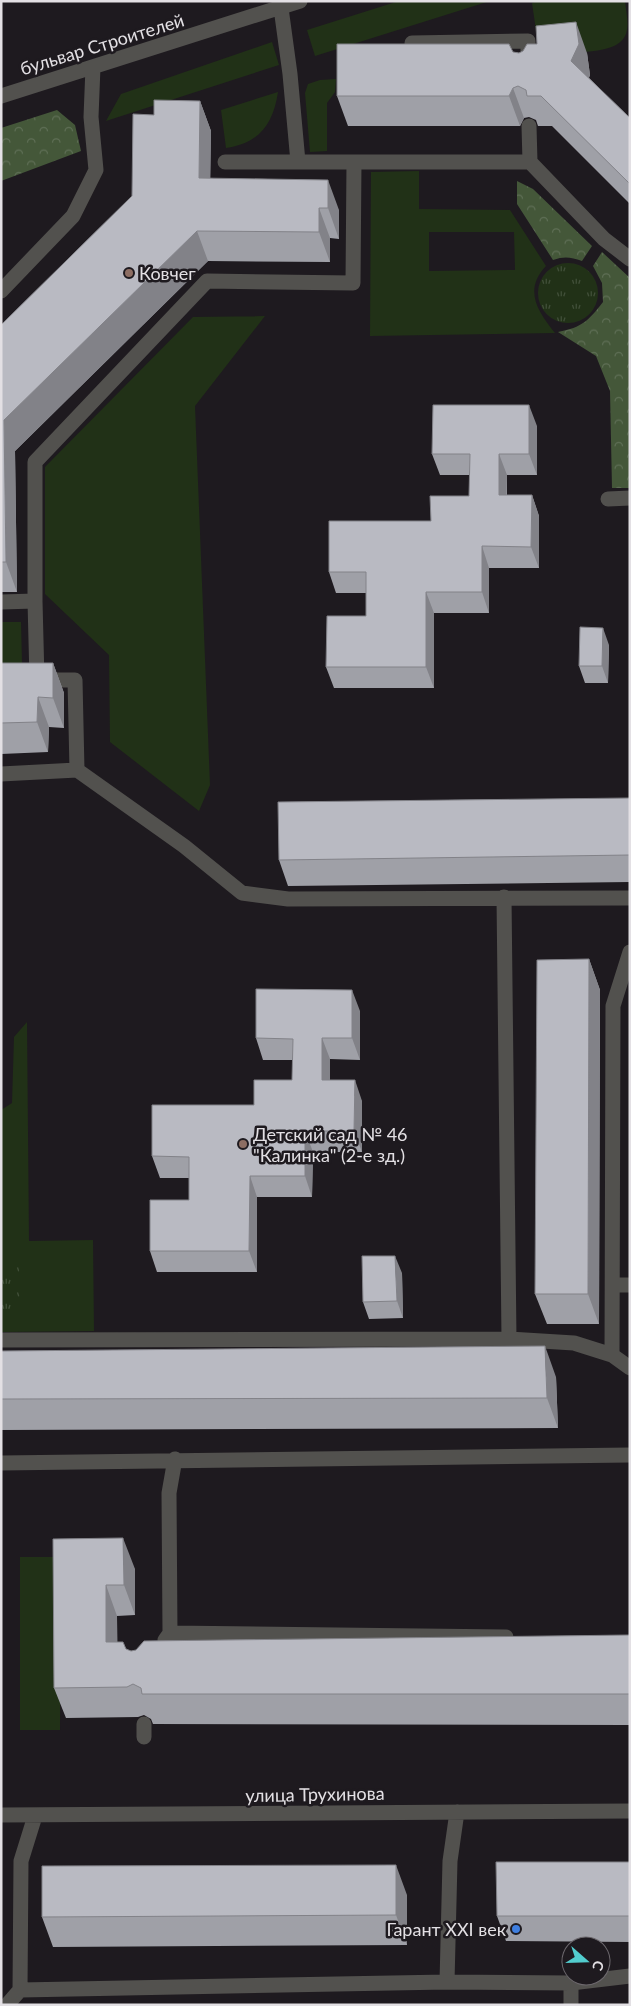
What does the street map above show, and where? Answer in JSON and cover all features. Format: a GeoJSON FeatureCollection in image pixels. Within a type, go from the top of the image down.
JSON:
{"type":"FeatureCollection","features":[{"type":"Feature","properties":{"kind":"street","name":"бульвар Строителей"},"geometry":{"type":"LineString","coordinates":[[1,96],[300,1]]}},
{"type":"Feature","properties":{"kind":"street"},"geometry":{"type":"LineString","coordinates":[[281,8],[290,74],[298,162]]}},
{"type":"Feature","properties":{"kind":"street"},"geometry":{"type":"LineString","coordinates":[[412,43],[528,41],[528,74]]}},
{"type":"Feature","properties":{"kind":"street"},"geometry":{"type":"LineString","coordinates":[[1,291],[73,216],[96,170],[91,118],[92,67]]}},
{"type":"Feature","properties":{"kind":"street"},"geometry":{"type":"LineString","coordinates":[[529,126],[530,162],[604,239],[630,259]]}},
{"type":"Feature","properties":{"kind":"street"},"geometry":{"type":"LineString","coordinates":[[225,162],[530,162]]}},
{"type":"Feature","properties":{"kind":"street"},"geometry":{"type":"LineString","coordinates":[[37,680],[35,462],[207,281],[353,283],[354,162]]}},
{"type":"Feature","properties":{"kind":"street"},"geometry":{"type":"LineString","coordinates":[[608,499],[630,498]]}},
{"type":"Feature","properties":{"kind":"street"},"geometry":{"type":"LineString","coordinates":[[1,602],[35,601]]}},
{"type":"Feature","properties":{"kind":"street"},"geometry":{"type":"LineString","coordinates":[[1,680],[75,680],[77,770]]}},
{"type":"Feature","properties":{"kind":"street"},"geometry":{"type":"LineString","coordinates":[[1,774],[77,770],[184,846],[242,893],[288,899],[630,898]]}},
{"type":"Feature","properties":{"kind":"street"},"geometry":{"type":"LineString","coordinates":[[504,897],[509,1338]]}},
{"type":"Feature","properties":{"kind":"street"},"geometry":{"type":"LineString","coordinates":[[612,1355],[613,1006],[630,952]]}},
{"type":"Feature","properties":{"kind":"street"},"geometry":{"type":"LineString","coordinates":[[612,1285],[630,1286]]}},
{"type":"Feature","properties":{"kind":"street"},"geometry":{"type":"LineString","coordinates":[[1,1340],[509,1338],[574,1343],[612,1355],[630,1368]]}},
{"type":"Feature","properties":{"kind":"street"},"geometry":{"type":"LineString","coordinates":[[1,1463],[175,1459],[630,1455]]}},
{"type":"Feature","properties":{"kind":"street"},"geometry":{"type":"LineString","coordinates":[[154,1656],[170,1633],[170,1493],[175,1459]]}},
{"type":"Feature","properties":{"kind":"street"},"geometry":{"type":"LineString","coordinates":[[170,1633],[520,1638]]}},
{"type":"Feature","properties":{"kind":"street","name":"улица Трухинова"},"geometry":{"type":"LineString","coordinates":[[1,1815],[630,1811]]}},
{"type":"Feature","properties":{"kind":"street"},"geometry":{"type":"LineString","coordinates":[[448,1982],[450,1861],[457,1812]]}},
{"type":"Feature","properties":{"kind":"street"},"geometry":{"type":"LineString","coordinates":[[7,2005],[20,1990],[21,1861],[35,1816]]}},
{"type":"Feature","properties":{"kind":"street"},"geometry":{"type":"LineString","coordinates":[[611,1978],[630,1976]]}},
{"type":"Feature","properties":{"kind":"street"},"geometry":{"type":"LineString","coordinates":[[20,1990],[448,1982],[561,1983]]}},
{"type":"Feature","properties":{"kind":"street"},"geometry":{"type":"LineString","coordinates":[[571,1986],[571,2005]]}},
{"type":"Feature","properties":{"kind":"green space"},"geometry":{"type":"Polygon","coordinates":[[[399,1],[490,1],[315,56],[307,30],[399,1]]]}},
{"type":"Feature","properties":{"kind":"green space"},"geometry":{"type":"Polygon","coordinates":[[[538,1],[625,1],[627,28],[625,36],[619,43],[610,48],[586,52],[539,51],[532,3],[538,1]]]}},
{"type":"Feature","properties":{"kind":"green space"},"geometry":{"type":"Polygon","coordinates":[[[272,42],[279,65],[106,121],[121,94],[272,42]]]}},
{"type":"Feature","properties":{"kind":"green space"},"geometry":{"type":"Polygon","coordinates":[[[336,79],[335,92],[327,103],[327,151],[310,152],[305,93],[308,84],[320,80],[336,79]]]}},
{"type":"Feature","properties":{"kind":"green space"},"geometry":{"type":"Polygon","coordinates":[[[278,92],[276,104],[268,123],[256,137],[238,146],[226,148],[221,110],[278,92]]]}},
{"type":"Feature","properties":{"kind":"green space"},"geometry":{"type":"Polygon","coordinates":[[[57,110],[75,125],[81,151],[1,181],[1,128],[57,110]]]}},
{"type":"Feature","properties":{"kind":"green space"},"geometry":{"type":"Polygon","coordinates":[[[419,171],[419,209],[510,210],[546,266],[539,275],[534,292],[543,317],[555,333],[370,336],[371,172],[419,171]],[[429,232],[429,271],[515,270],[514,232],[429,232]]]}},
{"type":"Feature","properties":{"kind":"green space"},"geometry":{"type":"Polygon","coordinates":[[[517,181],[533,189],[592,246],[582,261],[568,258],[553,260],[517,204],[517,181]]]}},
{"type":"Feature","properties":{"kind":"green space"},"geometry":{"type":"Polygon","coordinates":[[[602,252],[630,278],[630,488],[612,488],[610,391],[596,356],[558,332],[573,328],[584,322],[603,302],[602,283],[593,266],[602,252]]]}},
{"type":"Feature","properties":{"kind":"green space"},"geometry":{"type":"Polygon","coordinates":[[[562,263],[574,263],[585,268],[593,276],[598,287],[596,305],[585,318],[574,323],[562,323],[551,318],[543,310],[538,299],[538,287],[543,276],[551,268],[562,263]]]}},
{"type":"Feature","properties":{"kind":"green space"},"geometry":{"type":"Polygon","coordinates":[[[265,316],[195,406],[210,785],[199,811],[110,742],[109,655],[45,594],[45,467],[193,317],[265,316]]]}},
{"type":"Feature","properties":{"kind":"green space"},"geometry":{"type":"Polygon","coordinates":[[[1,622],[21,622],[22,663],[1,664],[1,622]]]}},
{"type":"Feature","properties":{"kind":"green space"},"geometry":{"type":"Polygon","coordinates":[[[27,1022],[29,1241],[93,1240],[94,1331],[1,1332],[1,1110],[12,1103],[14,1037],[27,1022]]]}},
{"type":"Feature","properties":{"kind":"green space"},"geometry":{"type":"Polygon","coordinates":[[[1,1265],[19,1265],[20,1316],[1,1317],[1,1265]]]}},
{"type":"Feature","properties":{"kind":"green space"},"geometry":{"type":"Polygon","coordinates":[[[20,1557],[61,1557],[60,1730],[20,1730],[20,1557]]]}},
{"type":"Feature","properties":{"kind":"building"},"geometry":{"type":"Polygon","coordinates":[[[576,22],[579,44],[571,61],[630,118],[630,184],[541,96],[527,96],[526,90],[518,86],[513,88],[509,96],[337,96],[337,44],[509,44],[513,52],[519,53],[523,51],[527,44],[537,44],[536,26],[576,22]]]}},
{"type":"Feature","properties":{"kind":"building"},"geometry":{"type":"Polygon","coordinates":[[[154,100],[200,101],[199,178],[328,180],[328,208],[319,208],[319,232],[197,231],[4,420],[6,562],[1,562],[1,325],[132,196],[133,114],[154,115],[154,100]]]}},
{"type":"Feature","properties":{"kind":"building"},"geometry":{"type":"Polygon","coordinates":[[[433,405],[529,405],[529,454],[499,454],[499,495],[532,495],[531,547],[482,546],[482,592],[426,592],[426,667],[326,667],[327,616],[366,616],[366,572],[329,572],[329,521],[431,521],[430,496],[469,496],[470,454],[432,454],[433,405]]]}},
{"type":"Feature","properties":{"kind":"building"},"geometry":{"type":"Polygon","coordinates":[[[580,627],[603,628],[602,666],[579,666],[580,627]]]}},
{"type":"Feature","properties":{"kind":"building"},"geometry":{"type":"Polygon","coordinates":[[[1,663],[53,663],[53,698],[38,697],[37,722],[1,723],[1,663]]]}},
{"type":"Feature","properties":{"kind":"building"},"geometry":{"type":"Polygon","coordinates":[[[630,798],[630,855],[279,860],[278,802],[630,798]]]}},
{"type":"Feature","properties":{"kind":"building"},"geometry":{"type":"Polygon","coordinates":[[[589,959],[588,1294],[535,1294],[537,960],[589,959]]]}},
{"type":"Feature","properties":{"kind":"building"},"geometry":{"type":"Polygon","coordinates":[[[256,989],[352,990],[352,1038],[322,1038],[322,1080],[355,1080],[354,1131],[305,1131],[305,1176],[250,1176],[249,1251],[150,1251],[150,1200],[189,1200],[189,1157],[152,1156],[152,1105],[254,1105],[254,1080],[292,1080],[293,1039],[256,1038],[256,989]]]}},
{"type":"Feature","properties":{"kind":"building"},"geometry":{"type":"Polygon","coordinates":[[[362,1256],[395,1256],[397,1301],[363,1302],[362,1256]]]}},
{"type":"Feature","properties":{"kind":"building"},"geometry":{"type":"Polygon","coordinates":[[[545,1346],[547,1398],[1,1399],[1,1351],[545,1346]]]}},
{"type":"Feature","properties":{"kind":"building"},"geometry":{"type":"Polygon","coordinates":[[[123,1538],[124,1585],[106,1585],[106,1642],[123,1642],[126,1649],[131,1651],[136,1650],[144,1641],[630,1635],[630,1694],[142,1694],[141,1688],[133,1684],[127,1687],[54,1688],[53,1539],[123,1538]]]}},
{"type":"Feature","properties":{"kind":"building"},"geometry":{"type":"Polygon","coordinates":[[[496,1862],[630,1862],[630,1916],[497,1916],[496,1862]]]}},
{"type":"Feature","properties":{"kind":"building"},"geometry":{"type":"Polygon","coordinates":[[[396,1865],[396,1915],[42,1917],[42,1866],[396,1865]]]}},
{"type":"Feature","properties":{"kind":"place","name":"Ковчег"},"geometry":{"type":"Point","coordinates":[129,273]}},
{"type":"Feature","properties":{"kind":"place","name":"Детский сад № 46 \"Калинка\" (2-е зд.)"},"geometry":{"type":"Point","coordinates":[243,1144]}},
{"type":"Feature","properties":{"kind":"place","name":"Гарант XXI век"},"geometry":{"type":"Point","coordinates":[516,1929]}}]}
